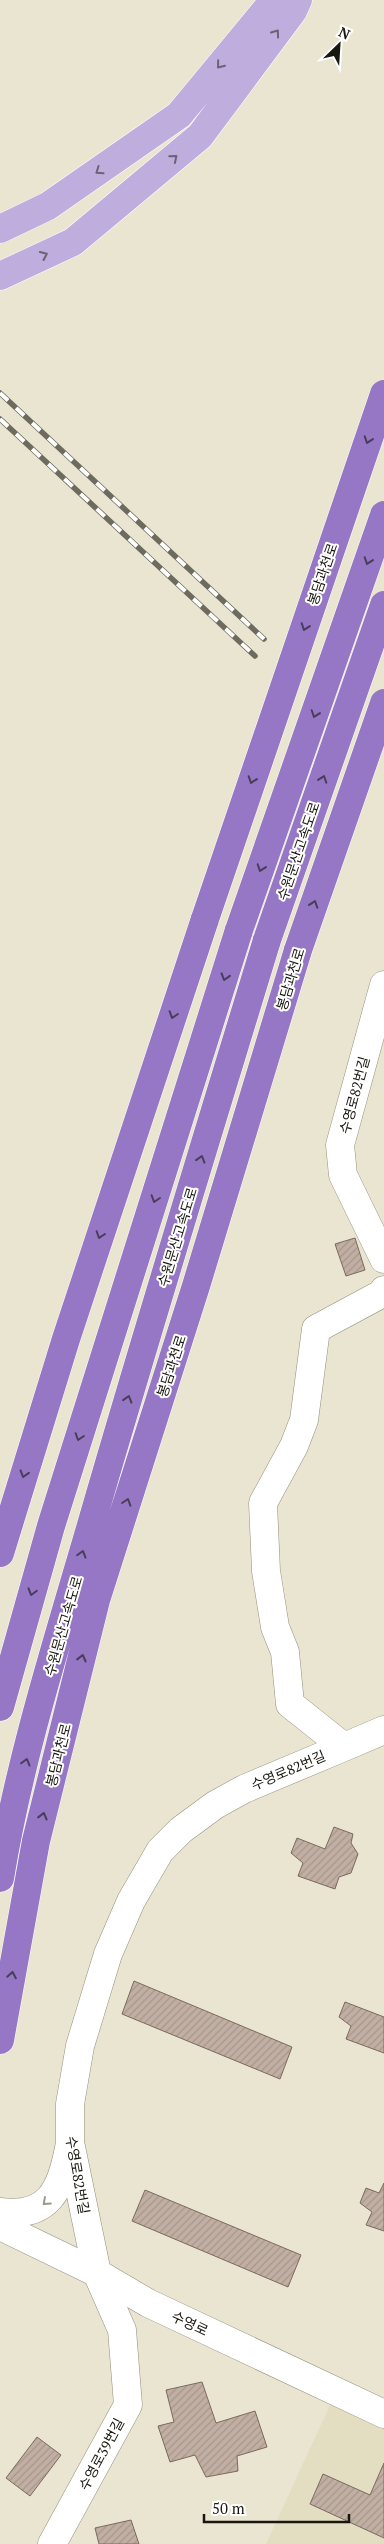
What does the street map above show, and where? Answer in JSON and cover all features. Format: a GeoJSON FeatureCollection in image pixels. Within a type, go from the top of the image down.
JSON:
{"type":"FeatureCollection","features":[{"type":"Feature","properties":{"kind":"highway","name":"봉담과천로"},"geometry":{"type":"LineString","coordinates":[[0,1553],[66,1339],[205,918],[384,394]]}},
{"type":"Feature","properties":{"kind":"highway"},"geometry":{"type":"LineString","coordinates":[[0,1707],[54,1517],[239,930],[384,515]]}},
{"type":"Feature","properties":{"kind":"highway","name":"수원문산고속도로"},"geometry":{"type":"LineString","coordinates":[[0,1878],[8,1828],[60,1631],[112,1452],[267,940],[384,605]]}},
{"type":"Feature","properties":{"kind":"highway","name":"봉담과천로"},"geometry":{"type":"LineString","coordinates":[[0,2040],[36,1841],[96,1600],[196,1286],[298,950],[384,703]]}},
{"type":"Feature","properties":{"kind":"main road"},"geometry":{"type":"LineString","coordinates":[[0,229],[48,206],[179,115],[274,0]]}},
{"type":"Feature","properties":{"kind":"main road"},"geometry":{"type":"LineString","coordinates":[[0,276],[73,242],[200,136],[292,11],[298,0]]}},
{"type":"Feature","properties":{"kind":"street","name":"수영로82번길"},"geometry":{"type":"LineString","coordinates":[[384,985],[340,1145],[343,1175],[384,1259]]}},
{"type":"Feature","properties":{"kind":"street","name":"수영로82번길"},"geometry":{"type":"LineString","coordinates":[[97,2273],[70,2142],[70,2104],[80,2046],[105,1963],[131,1901],[160,1851],[181,1830],[215,1805],[237,1793],[344,1747],[290,1704],[285,1652],[275,1627],[266,1571],[263,1503],[294,1446],[304,1420],[316,1329],[384,1292]]}},
{"type":"Feature","properties":{"kind":"street"},"geometry":{"type":"LineString","coordinates":[[344,1747],[384,1730]]}},
{"type":"Feature","properties":{"kind":"street"},"geometry":{"type":"LineString","coordinates":[[0,2212],[19,2214],[36,2210],[50,2199],[58,2189],[64,2173],[70,2142]]}},
{"type":"Feature","properties":{"kind":"street","name":"수영로"},"geometry":{"type":"LineString","coordinates":[[0,2226],[97,2273],[148,2303],[384,2414]]}},
{"type":"Feature","properties":{"kind":"street","name":"수영로39번길"},"geometry":{"type":"LineString","coordinates":[[52,2544],[128,2405],[122,2330],[97,2273]]}},
{"type":"Feature","properties":{"kind":"shaded area"},"geometry":{"type":"Polygon","coordinates":[[[331,2403],[384,2428],[384,2544],[266,2544],[331,2403]]]}},
{"type":"Feature","properties":{"kind":"building"},"geometry":{"type":"Polygon","coordinates":[[[355,1238],[365,1270],[346,1276],[335,1244],[355,1238]]]}},
{"type":"Feature","properties":{"kind":"building"},"geometry":{"type":"Polygon","coordinates":[[[334,1827],[353,1834],[351,1843],[358,1854],[351,1873],[339,1877],[335,1889],[298,1876],[303,1863],[291,1853],[297,1838],[325,1849],[334,1827]]]}},
{"type":"Feature","properties":{"kind":"building"},"geometry":{"type":"Polygon","coordinates":[[[134,1981],[292,2047],[280,2079],[122,2014],[134,1981]]]}},
{"type":"Feature","properties":{"kind":"building"},"geometry":{"type":"Polygon","coordinates":[[[345,2002],[384,2017],[384,2053],[346,2039],[351,2026],[339,2017],[345,2002]]]}},
{"type":"Feature","properties":{"kind":"building"},"geometry":{"type":"Polygon","coordinates":[[[384,2183],[384,2231],[366,2225],[372,2212],[360,2203],[366,2188],[379,2193],[384,2183]]]}},
{"type":"Feature","properties":{"kind":"building"},"geometry":{"type":"Polygon","coordinates":[[[145,2190],[301,2255],[288,2287],[132,2221],[145,2190]]]}},
{"type":"Feature","properties":{"kind":"building"},"geometry":{"type":"Polygon","coordinates":[[[202,2382],[216,2423],[255,2411],[267,2447],[237,2456],[238,2471],[206,2477],[195,2455],[170,2462],[158,2426],[174,2422],[166,2390],[202,2382]]]}},
{"type":"Feature","properties":{"kind":"building"},"geometry":{"type":"Polygon","coordinates":[[[37,2437],[61,2455],[30,2496],[6,2478],[37,2437]]]}},
{"type":"Feature","properties":{"kind":"building"},"geometry":{"type":"Polygon","coordinates":[[[384,2463],[384,2538],[310,2504],[323,2474],[370,2495],[384,2463]]]}},
{"type":"Feature","properties":{"kind":"building"},"geometry":{"type":"Polygon","coordinates":[[[131,2520],[139,2544],[99,2544],[95,2528],[131,2520]]]}},
{"type":"Feature","properties":{"kind":"railway"},"geometry":{"type":"LineString","coordinates":[[0,393],[264,639]]}},
{"type":"Feature","properties":{"kind":"railway"},"geometry":{"type":"LineString","coordinates":[[0,419],[255,656]]}}]}
